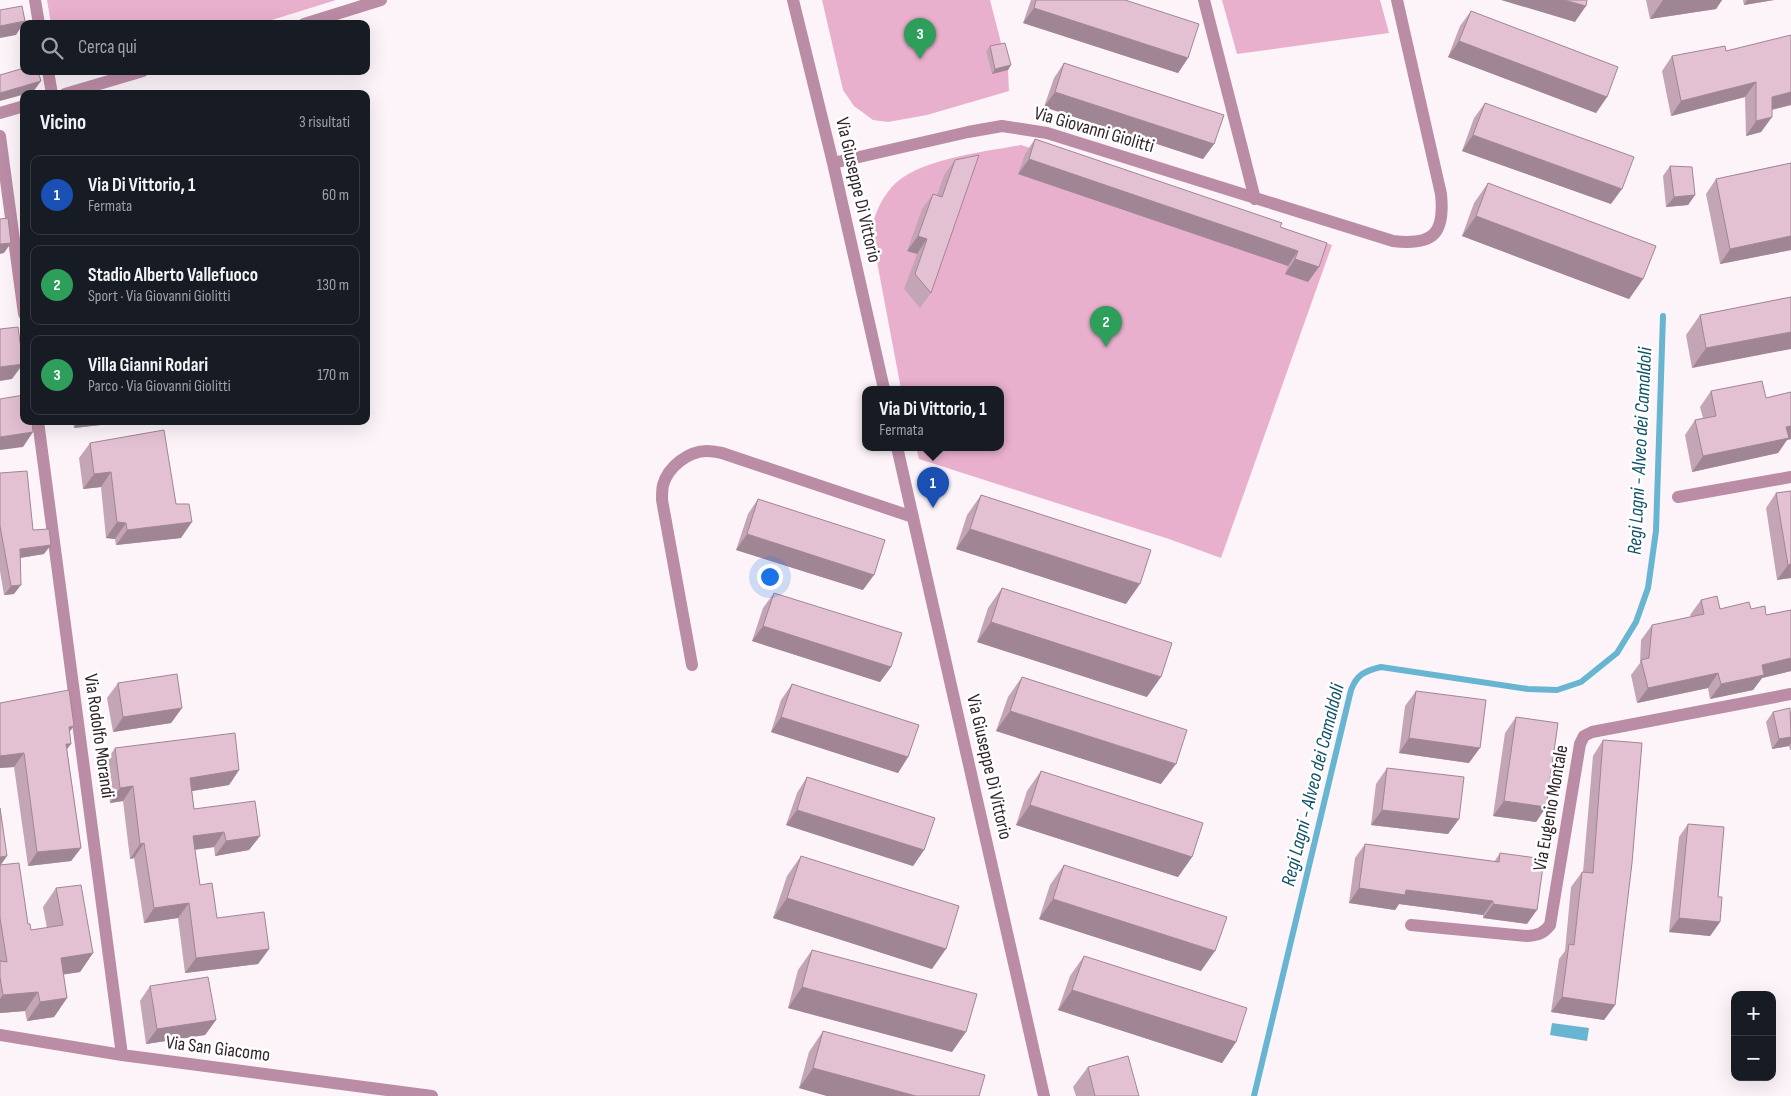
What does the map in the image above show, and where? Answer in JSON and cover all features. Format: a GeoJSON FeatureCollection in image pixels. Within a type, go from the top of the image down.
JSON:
{"type":"FeatureCollection","features":[{"type":"Feature","properties":{"kind":"street"},"geometry":{"type":"LineString","coordinates":[[35,0],[38,20]]}},
{"type":"Feature","properties":{"kind":"street"},"geometry":{"type":"LineString","coordinates":[[317,20],[382,0]]}},
{"type":"Feature","properties":{"kind":"street","name":"Via Giuseppe Di Vittorio"},"geometry":{"type":"LineString","coordinates":[[794,0],[883,386]]}},
{"type":"Feature","properties":{"kind":"street"},"geometry":{"type":"LineString","coordinates":[[1204,0],[1255,199]]}},
{"type":"Feature","properties":{"kind":"street","name":"Via Giovanni Giolitti"},"geometry":{"type":"LineString","coordinates":[[833,163],[1002,126],[1047,133],[1393,241],[1408,243],[1418,241],[1434,234],[1441,224],[1443,210],[1442,194],[1397,0]]}},
{"type":"Feature","properties":{"kind":"street"},"geometry":{"type":"LineString","coordinates":[[49,75],[51,90]]}},
{"type":"Feature","properties":{"kind":"street"},"geometry":{"type":"LineString","coordinates":[[79,90],[129,75]]}},
{"type":"Feature","properties":{"kind":"street"},"geometry":{"type":"LineString","coordinates":[[0,113],[20,107]]}},
{"type":"Feature","properties":{"kind":"street"},"geometry":{"type":"LineString","coordinates":[[0,136],[20,284]]}},
{"type":"Feature","properties":{"kind":"street","name":"Via Rodolfo Morandi"},"geometry":{"type":"LineString","coordinates":[[39,425],[122,1055]]}},
{"type":"Feature","properties":{"kind":"street","name":"Via Giuseppe Di Vittorio"},"geometry":{"type":"LineString","coordinates":[[898,451],[1044,1096]]}},
{"type":"Feature","properties":{"kind":"street"},"geometry":{"type":"LineString","coordinates":[[692,665],[662,500],[663,486],[668,473],[678,462],[700,452],[722,453],[913,517]]}},
{"type":"Feature","properties":{"kind":"street"},"geometry":{"type":"LineString","coordinates":[[1678,497],[1791,477]]}},
{"type":"Feature","properties":{"kind":"street","name":"Via Eugenio Montale"},"geometry":{"type":"LineString","coordinates":[[1411,925],[1527,936],[1538,935],[1544,932],[1550,925],[1580,744],[1584,736],[1592,732],[1791,694]]}},
{"type":"Feature","properties":{"kind":"street","name":"Via San Giacomo"},"geometry":{"type":"LineString","coordinates":[[0,1035],[122,1055],[432,1096]]}},
{"type":"Feature","properties":{"kind":"shaded area"},"geometry":{"type":"Polygon","coordinates":[[[47,0],[336,0],[272,20],[50,20],[47,0]]]}},
{"type":"Feature","properties":{"kind":"shaded area"},"geometry":{"type":"Polygon","coordinates":[[[822,0],[990,0],[1008,70],[1009,91],[927,115],[888,122],[873,120],[854,106],[843,90],[822,0]]]}},
{"type":"Feature","properties":{"kind":"shaded area"},"geometry":{"type":"Polygon","coordinates":[[[1222,0],[1380,0],[1389,33],[1237,54],[1222,0]]]}},
{"type":"Feature","properties":{"kind":"shaded area"},"geometry":{"type":"Polygon","coordinates":[[[1021,145],[1332,245],[1221,558],[1169,539],[919,459],[917,451],[1004,451],[1004,386],[900,386],[871,230],[881,203],[891,188],[902,178],[933,163],[1021,145]]]}},
{"type":"Feature","properties":{"kind":"water"},"geometry":{"type":"Polygon","coordinates":[[[1552,1023],[1589,1028],[1587,1041],[1550,1035],[1552,1023]]]}},
{"type":"Feature","properties":{"kind":"building"},"geometry":{"type":"Polygon","coordinates":[[[1036,0],[1125,0],[1199,24],[1188,58],[1034,8],[1036,0]]]}},
{"type":"Feature","properties":{"kind":"building"},"geometry":{"type":"Polygon","coordinates":[[[1564,0],[1587,0],[1586,6],[1564,0]]]}},
{"type":"Feature","properties":{"kind":"building"},"geometry":{"type":"Polygon","coordinates":[[[22,6],[25,20],[0,26],[0,10],[22,6]]]}},
{"type":"Feature","properties":{"kind":"building"},"geometry":{"type":"Polygon","coordinates":[[[1471,11],[1618,67],[1607,97],[1459,41],[1471,11]]]}},
{"type":"Feature","properties":{"kind":"building"},"geometry":{"type":"Polygon","coordinates":[[[1791,35],[1791,92],[1772,97],[1772,117],[1756,121],[1756,82],[1681,101],[1672,56],[1725,46],[1726,51],[1791,35]]]}},
{"type":"Feature","properties":{"kind":"building"},"geometry":{"type":"Polygon","coordinates":[[[1005,43],[1011,65],[995,69],[990,46],[1005,43]]]}},
{"type":"Feature","properties":{"kind":"building"},"geometry":{"type":"Polygon","coordinates":[[[1064,63],[1224,115],[1214,144],[1055,92],[1064,63]]]}},
{"type":"Feature","properties":{"kind":"building"},"geometry":{"type":"Polygon","coordinates":[[[20,69],[20,75],[39,75],[41,81],[0,93],[0,75],[20,69]]]}},
{"type":"Feature","properties":{"kind":"building"},"geometry":{"type":"Polygon","coordinates":[[[1485,103],[1634,157],[1622,189],[1473,135],[1485,103]]]}},
{"type":"Feature","properties":{"kind":"building"},"geometry":{"type":"Polygon","coordinates":[[[1035,139],[1282,223],[1280,227],[1327,243],[1319,267],[1295,259],[1298,251],[1029,159],[1035,139]]]}},
{"type":"Feature","properties":{"kind":"building"},"geometry":{"type":"Polygon","coordinates":[[[979,155],[931,293],[915,274],[927,239],[918,236],[933,194],[942,197],[955,160],[979,155]]]}},
{"type":"Feature","properties":{"kind":"building"},"geometry":{"type":"Polygon","coordinates":[[[1791,163],[1791,236],[1730,249],[1716,179],[1791,163]]]}},
{"type":"Feature","properties":{"kind":"building"},"geometry":{"type":"Polygon","coordinates":[[[1670,166],[1692,167],[1695,195],[1674,197],[1670,166]]]}},
{"type":"Feature","properties":{"kind":"building"},"geometry":{"type":"Polygon","coordinates":[[[1488,183],[1656,246],[1643,279],[1476,216],[1488,183]]]}},
{"type":"Feature","properties":{"kind":"building"},"geometry":{"type":"Polygon","coordinates":[[[8,218],[11,243],[0,244],[0,219],[8,218]]]}},
{"type":"Feature","properties":{"kind":"building"},"geometry":{"type":"Polygon","coordinates":[[[1791,297],[1791,332],[1706,348],[1700,315],[1791,297]]]}},
{"type":"Feature","properties":{"kind":"building"},"geometry":{"type":"Polygon","coordinates":[[[18,327],[20,364],[0,367],[0,329],[18,327]]]}},
{"type":"Feature","properties":{"kind":"building"},"geometry":{"type":"Polygon","coordinates":[[[1762,381],[1766,398],[1791,392],[1791,426],[1786,427],[1789,438],[1703,456],[1695,420],[1716,416],[1711,391],[1762,381]]]}},
{"type":"Feature","properties":{"kind":"building"},"geometry":{"type":"Polygon","coordinates":[[[20,396],[20,425],[32,425],[33,432],[0,437],[0,399],[20,396]]]}},
{"type":"Feature","properties":{"kind":"building"},"geometry":{"type":"Polygon","coordinates":[[[164,430],[176,504],[189,504],[192,522],[127,530],[126,523],[117,522],[111,472],[94,474],[90,443],[164,430]]]}},
{"type":"Feature","properties":{"kind":"building"},"geometry":{"type":"Polygon","coordinates":[[[27,471],[33,530],[49,529],[51,545],[20,549],[21,585],[11,586],[0,526],[0,473],[27,471]]]}},
{"type":"Feature","properties":{"kind":"building"},"geometry":{"type":"Polygon","coordinates":[[[1791,491],[1791,564],[1788,565],[1776,493],[1791,491]]]}},
{"type":"Feature","properties":{"kind":"building"},"geometry":{"type":"Polygon","coordinates":[[[981,495],[1151,550],[1140,584],[970,529],[981,495]]]}},
{"type":"Feature","properties":{"kind":"building"},"geometry":{"type":"Polygon","coordinates":[[[758,499],[885,540],[874,575],[747,534],[758,499]]]}},
{"type":"Feature","properties":{"kind":"building"},"geometry":{"type":"Polygon","coordinates":[[[1002,588],[1172,643],[1161,677],[991,622],[1002,588]]]}},
{"type":"Feature","properties":{"kind":"building"},"geometry":{"type":"Polygon","coordinates":[[[774,593],[902,633],[891,667],[763,626],[774,593]]]}},
{"type":"Feature","properties":{"kind":"building"},"geometry":{"type":"Polygon","coordinates":[[[1717,596],[1720,609],[1749,602],[1751,609],[1765,606],[1766,615],[1791,610],[1791,658],[1762,665],[1764,675],[1721,684],[1718,673],[1648,688],[1641,660],[1649,658],[1652,625],[1704,614],[1701,600],[1717,596]]]}},
{"type":"Feature","properties":{"kind":"building"},"geometry":{"type":"Polygon","coordinates":[[[177,674],[182,708],[123,717],[118,683],[177,674]]]}},
{"type":"Feature","properties":{"kind":"building"},"geometry":{"type":"Polygon","coordinates":[[[1022,677],[1187,730],[1176,764],[1010,711],[1022,677]]]}},
{"type":"Feature","properties":{"kind":"building"},"geometry":{"type":"Polygon","coordinates":[[[792,684],[919,725],[908,757],[781,717],[792,684]]]}},
{"type":"Feature","properties":{"kind":"building"},"geometry":{"type":"Polygon","coordinates":[[[69,690],[74,726],[69,727],[71,744],[66,744],[81,848],[37,852],[24,753],[0,756],[0,703],[69,690]]]}},
{"type":"Feature","properties":{"kind":"building"},"geometry":{"type":"Polygon","coordinates":[[[1416,691],[1486,700],[1480,748],[1409,738],[1416,691]]]}},
{"type":"Feature","properties":{"kind":"building"},"geometry":{"type":"Polygon","coordinates":[[[1790,708],[1791,737],[1779,739],[1773,712],[1790,708]]]}},
{"type":"Feature","properties":{"kind":"building"},"geometry":{"type":"Polygon","coordinates":[[[1516,717],[1558,723],[1546,807],[1504,801],[1516,717]]]}},
{"type":"Feature","properties":{"kind":"building"},"geometry":{"type":"Polygon","coordinates":[[[235,733],[239,770],[190,778],[194,809],[255,801],[260,836],[226,841],[224,832],[193,836],[200,885],[212,883],[217,918],[264,912],[269,949],[196,958],[189,903],[154,908],[144,843],[140,844],[133,786],[120,788],[115,748],[235,733]]]}},
{"type":"Feature","properties":{"kind":"building"},"geometry":{"type":"Polygon","coordinates":[[[1603,740],[1642,743],[1632,863],[1615,1005],[1562,997],[1569,944],[1574,945],[1582,872],[1593,873],[1603,740]]]}},
{"type":"Feature","properties":{"kind":"building"},"geometry":{"type":"Polygon","coordinates":[[[1387,768],[1464,777],[1459,819],[1382,810],[1387,768]]]}},
{"type":"Feature","properties":{"kind":"building"},"geometry":{"type":"Polygon","coordinates":[[[1041,771],[1203,823],[1192,857],[1030,805],[1041,771]]]}},
{"type":"Feature","properties":{"kind":"building"},"geometry":{"type":"Polygon","coordinates":[[[807,777],[935,818],[924,850],[797,810],[807,777]]]}},
{"type":"Feature","properties":{"kind":"building"},"geometry":{"type":"Polygon","coordinates":[[[0,808],[7,856],[0,857],[0,808]]]}},
{"type":"Feature","properties":{"kind":"building"},"geometry":{"type":"Polygon","coordinates":[[[1688,824],[1724,827],[1718,897],[1722,897],[1720,922],[1679,918],[1688,824]]]}},
{"type":"Feature","properties":{"kind":"building"},"geometry":{"type":"Polygon","coordinates":[[[1365,844],[1499,862],[1500,853],[1544,859],[1537,910],[1493,904],[1493,901],[1406,890],[1405,895],[1359,888],[1365,844]]]}},
{"type":"Feature","properties":{"kind":"building"},"geometry":{"type":"Polygon","coordinates":[[[801,856],[959,906],[946,949],[787,898],[801,856]]]}},
{"type":"Feature","properties":{"kind":"building"},"geometry":{"type":"Polygon","coordinates":[[[19,863],[28,924],[30,924],[31,930],[63,925],[56,888],[81,885],[93,953],[61,958],[67,998],[40,1002],[38,992],[3,995],[0,961],[7,962],[0,918],[0,865],[19,863]]]}},
{"type":"Feature","properties":{"kind":"building"},"geometry":{"type":"Polygon","coordinates":[[[1064,865],[1227,917],[1215,951],[1053,899],[1064,865]]]}},
{"type":"Feature","properties":{"kind":"building"},"geometry":{"type":"Polygon","coordinates":[[[812,950],[977,994],[966,1032],[802,987],[812,950]]]}},
{"type":"Feature","properties":{"kind":"building"},"geometry":{"type":"Polygon","coordinates":[[[1084,956],[1247,1008],[1236,1042],[1072,990],[1084,956]]]}},
{"type":"Feature","properties":{"kind":"building"},"geometry":{"type":"Polygon","coordinates":[[[208,977],[216,1020],[157,1029],[150,986],[208,977]]]}},
{"type":"Feature","properties":{"kind":"building"},"geometry":{"type":"Polygon","coordinates":[[[823,1031],[985,1075],[979,1096],[916,1096],[813,1068],[823,1031]]]}},
{"type":"Feature","properties":{"kind":"building"},"geometry":{"type":"Polygon","coordinates":[[[1128,1056],[1139,1096],[1095,1096],[1088,1067],[1128,1056]]]}},
{"type":"Feature","properties":{"kind":"waterway","name":"Regi Lagni - Alveo dei Camaldoli"},"geometry":{"type":"LineString","coordinates":[[1254,1096],[1351,690],[1356,680],[1366,672],[1381,667],[1528,689],[1557,690],[1581,682],[1617,653],[1636,622],[1648,588],[1656,531],[1663,316]]}},
{"type":"Feature","properties":{"kind":"place","name":"Villa Gianni Rodari"},"geometry":{"type":"Point","coordinates":[920,59]}},
{"type":"Feature","properties":{"kind":"place","name":"Stadio Alberto Vallefuoco"},"geometry":{"type":"Point","coordinates":[1106,347]}},
{"type":"Feature","properties":{"kind":"place","name":"Via Di Vittorio, 1"},"geometry":{"type":"Point","coordinates":[933,508]}}]}
